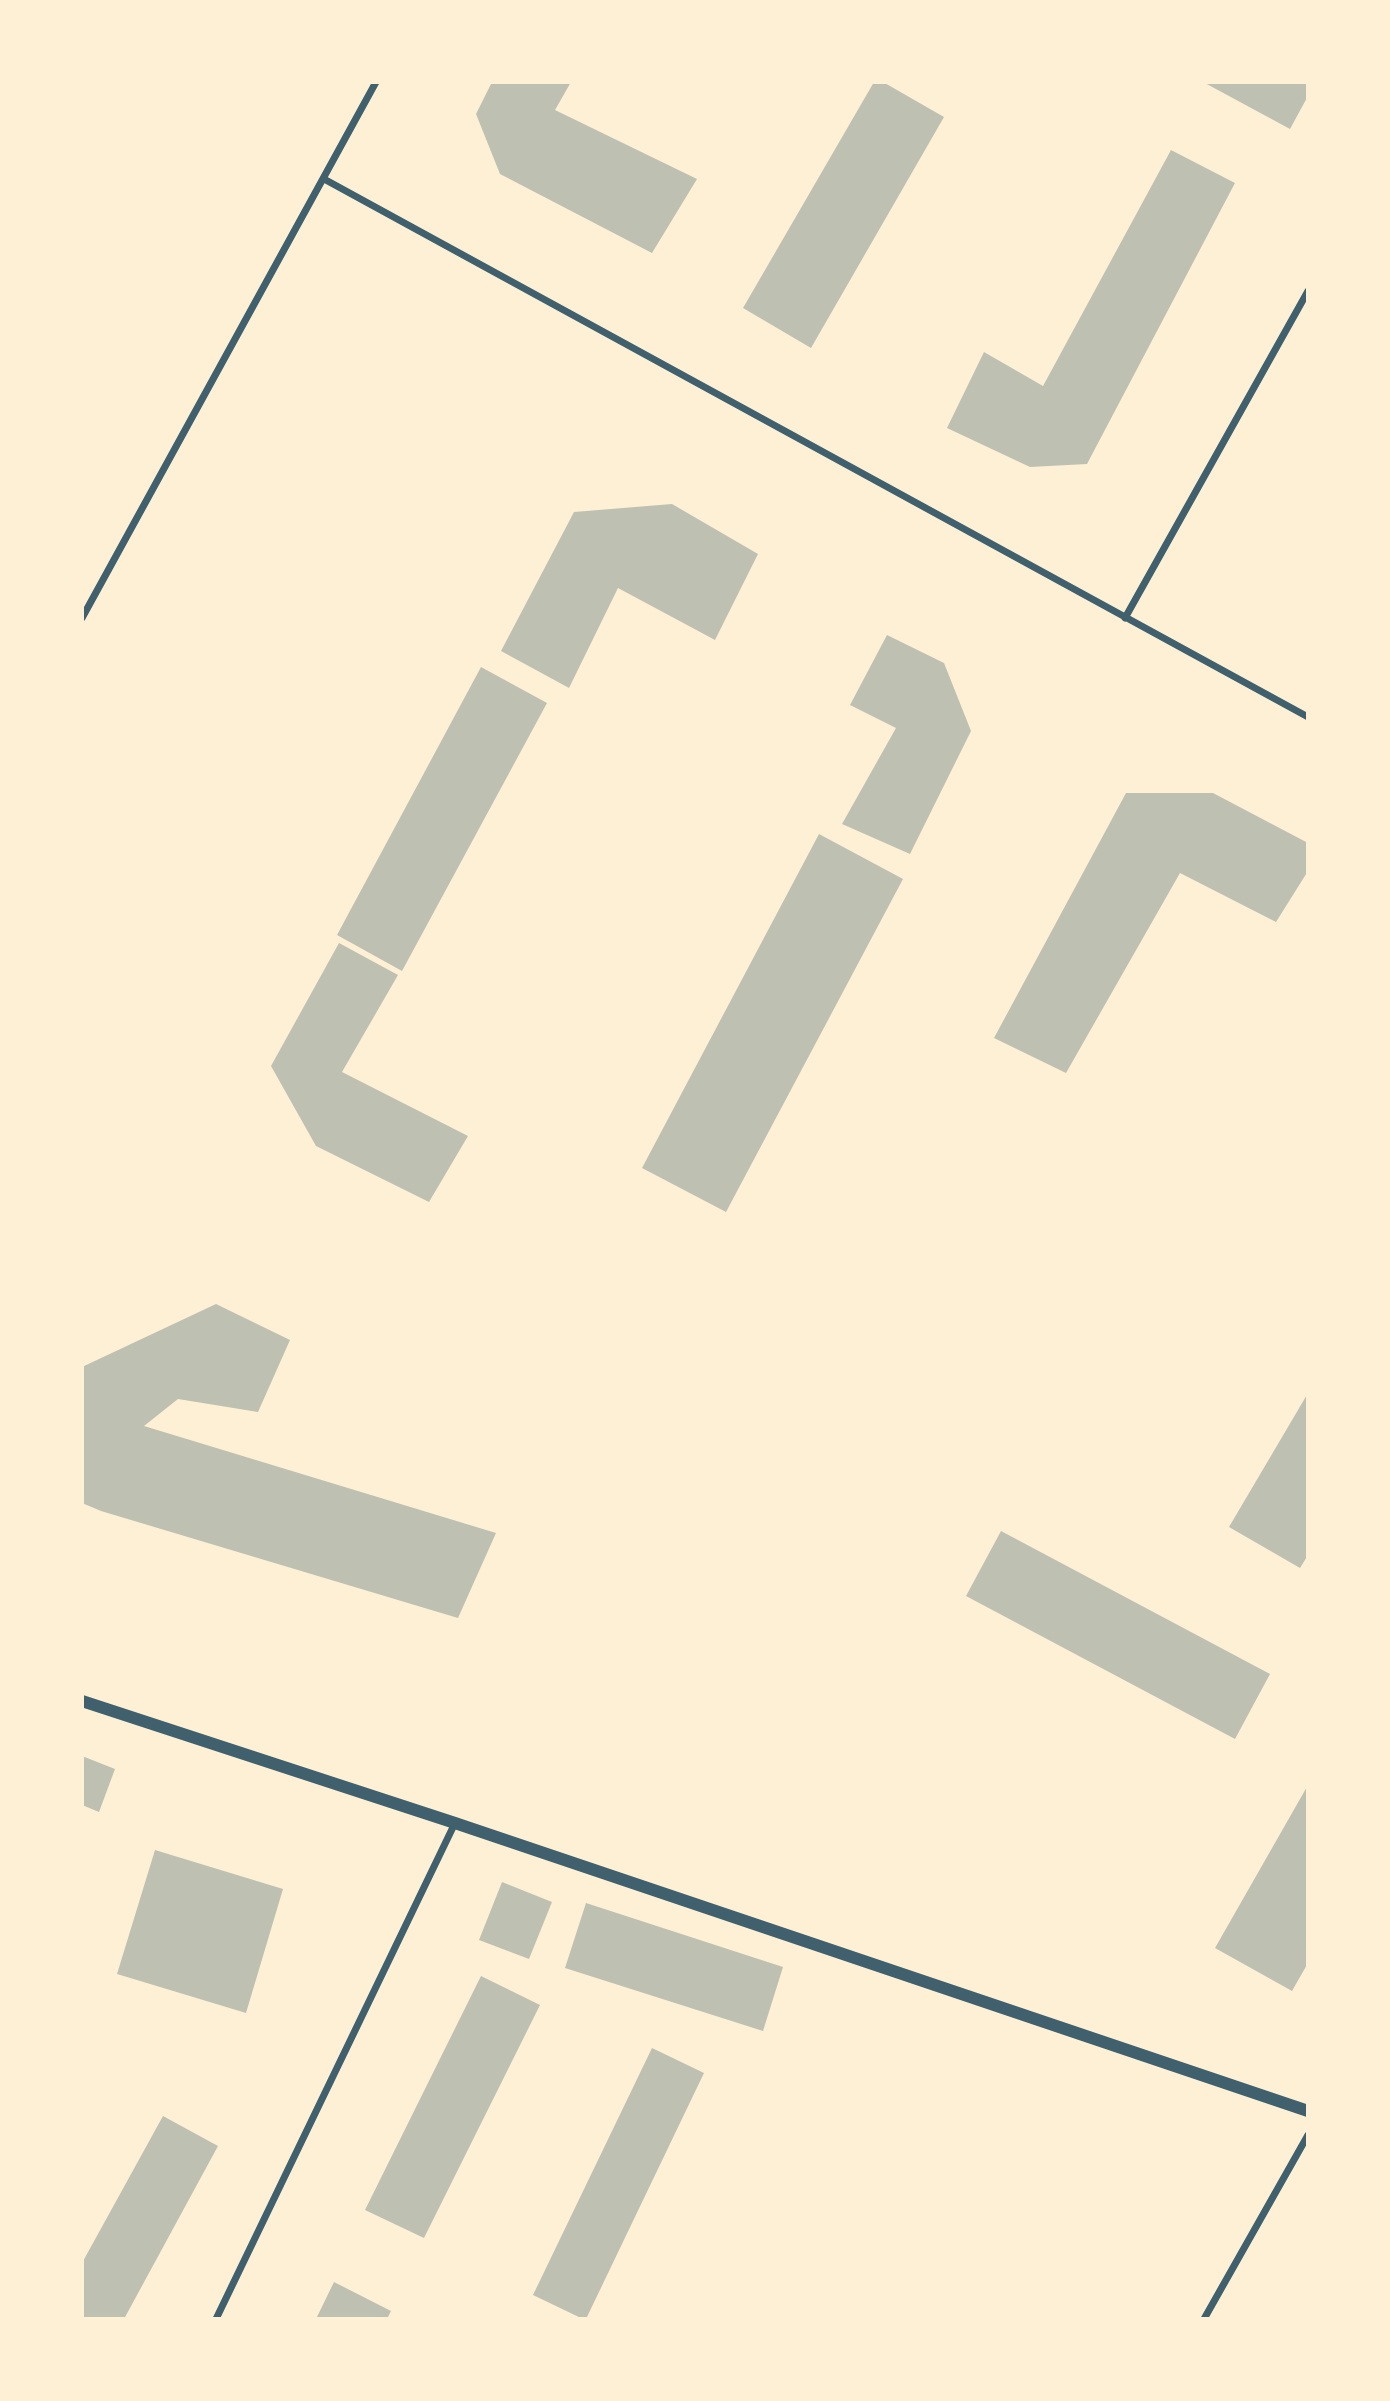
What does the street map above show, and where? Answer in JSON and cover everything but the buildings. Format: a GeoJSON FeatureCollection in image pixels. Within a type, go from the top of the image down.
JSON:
{"type":"FeatureCollection","features":[{"type":"Feature","properties":{"kind":"street"},"geometry":{"type":"LineString","coordinates":[[82,618],[376,82]]}},
{"type":"Feature","properties":{"kind":"street"},"geometry":{"type":"LineString","coordinates":[[324,179],[1308,717]]}},
{"type":"Feature","properties":{"kind":"street"},"geometry":{"type":"LineString","coordinates":[[1125,618],[1308,291]]}},
{"type":"Feature","properties":{"kind":"street"},"geometry":{"type":"LineString","coordinates":[[82,1701],[455,1823],[1308,2111]]}},
{"type":"Feature","properties":{"kind":"street"},"geometry":{"type":"LineString","coordinates":[[216,2319],[455,1823]]}},
{"type":"Feature","properties":{"kind":"street"},"geometry":{"type":"LineString","coordinates":[[1204,2319],[1308,2135]]}}]}
